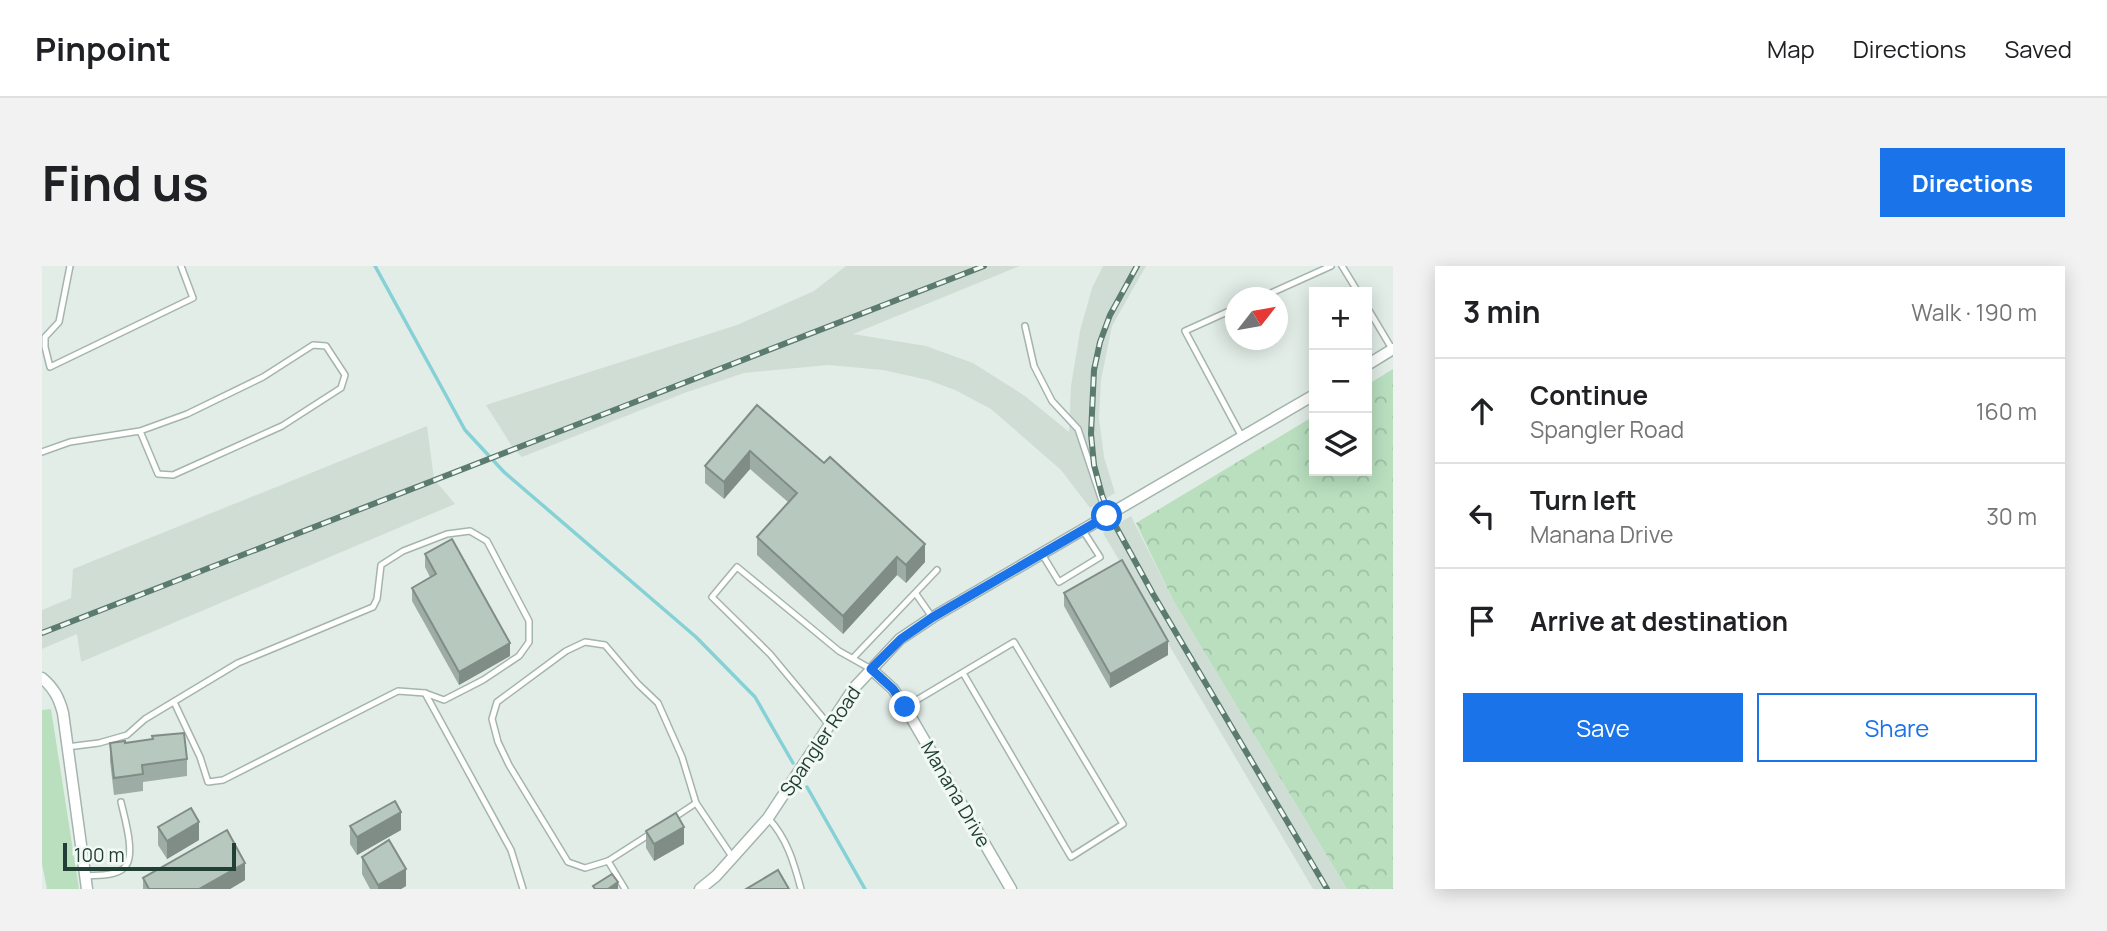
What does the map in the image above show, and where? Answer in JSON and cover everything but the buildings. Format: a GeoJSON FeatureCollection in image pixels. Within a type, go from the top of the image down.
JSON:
{"type":"FeatureCollection","features":[{"type":"Feature","properties":{"kind":"street"},"geometry":{"type":"LineString","coordinates":[[1372,362],[1393,350]]}},
{"type":"Feature","properties":{"kind":"street","name":"Spangler Road"},"geometry":{"type":"LineString","coordinates":[[700,889],[733,858],[768,818],[854,688],[901,639],[933,617],[1309,398]]}},
{"type":"Feature","properties":{"kind":"street","name":"Manana Drive"},"geometry":{"type":"LineString","coordinates":[[871,669],[893,689],[905,707],[1011,889]]}},
{"type":"Feature","properties":{"kind":"street"},"geometry":{"type":"LineString","coordinates":[[42,678],[54,689],[60,700],[88,889]]}},
{"type":"Feature","properties":{"kind":"lane"},"geometry":{"type":"LineString","coordinates":[[70,266],[59,322],[45,337],[50,367],[193,298],[181,266]]}},
{"type":"Feature","properties":{"kind":"lane"},"geometry":{"type":"LineString","coordinates":[[1284,287],[1331,266]]}},
{"type":"Feature","properties":{"kind":"lane"},"geometry":{"type":"LineString","coordinates":[[1342,266],[1355,287]]}},
{"type":"Feature","properties":{"kind":"lane"},"geometry":{"type":"LineString","coordinates":[[1225,314],[1185,331],[1242,437]]}},
{"type":"Feature","properties":{"kind":"lane"},"geometry":{"type":"LineString","coordinates":[[1372,315],[1393,350]]}},
{"type":"Feature","properties":{"kind":"lane"},"geometry":{"type":"LineString","coordinates":[[1025,326],[1034,366],[1052,401],[1078,429],[1107,516]]}},
{"type":"Feature","properties":{"kind":"lane"},"geometry":{"type":"LineString","coordinates":[[42,452],[69,442],[141,431],[187,414],[263,377],[313,345],[326,346],[345,375],[341,388],[282,426],[173,475],[158,474],[141,431]]}},
{"type":"Feature","properties":{"kind":"lane"},"geometry":{"type":"LineString","coordinates":[[1042,554],[1059,582],[1100,557],[1082,530]]}},
{"type":"Feature","properties":{"kind":"lane"},"geometry":{"type":"LineString","coordinates":[[67,747],[99,743],[127,735],[145,719],[238,663],[373,607],[377,599],[382,565],[403,551],[447,534],[470,531],[487,541],[530,621],[529,642],[519,656],[483,680],[444,700],[425,692],[398,691],[223,780],[208,782],[200,757],[174,702]]}},
{"type":"Feature","properties":{"kind":"lane"},"geometry":{"type":"LineString","coordinates":[[829,725],[770,654],[712,597],[737,567],[839,651],[871,669]]}},
{"type":"Feature","properties":{"kind":"lane"},"geometry":{"type":"LineString","coordinates":[[853,658],[937,570]]}},
{"type":"Feature","properties":{"kind":"lane"},"geometry":{"type":"LineString","coordinates":[[916,594],[933,617]]}},
{"type":"Feature","properties":{"kind":"lane"},"geometry":{"type":"LineString","coordinates":[[652,832],[608,861],[585,868],[568,862],[498,743],[492,719],[497,702],[566,651],[585,642],[605,645],[658,703],[682,757],[696,803],[733,858]]}},
{"type":"Feature","properties":{"kind":"lane"},"geometry":{"type":"LineString","coordinates":[[905,707],[1014,642],[1123,824],[1071,857],[963,673]]}},
{"type":"Feature","properties":{"kind":"lane"},"geometry":{"type":"LineString","coordinates":[[425,692],[511,850],[523,889]]}},
{"type":"Feature","properties":{"kind":"lane"},"geometry":{"type":"LineString","coordinates":[[86,876],[111,874],[124,869],[127,864],[130,855],[129,839],[121,802]]}},
{"type":"Feature","properties":{"kind":"lane"},"geometry":{"type":"LineString","coordinates":[[663,825],[696,803]]}},
{"type":"Feature","properties":{"kind":"lane"},"geometry":{"type":"LineString","coordinates":[[768,818],[779,829],[791,854],[801,889]]}},
{"type":"Feature","properties":{"kind":"lane"},"geometry":{"type":"LineString","coordinates":[[608,861],[625,889]]}},
{"type":"Feature","properties":{"kind":"shaded area"},"geometry":{"type":"Polygon","coordinates":[[[846,266],[1020,266],[853,334],[926,346],[973,363],[1025,396],[1069,432],[1071,386],[1080,331],[1092,288],[1103,266],[1146,266],[1112,326],[1101,380],[1099,418],[1104,457],[1115,493],[1090,508],[1061,470],[991,409],[955,390],[928,380],[883,370],[828,365],[744,373],[687,392],[522,457],[513,448],[486,405],[737,325],[814,291],[846,266]]]}},
{"type":"Feature","properties":{"kind":"shaded area"},"geometry":{"type":"Polygon","coordinates":[[[427,426],[434,479],[455,504],[81,662],[77,634],[42,649],[42,610],[71,598],[73,569],[427,426]]]}},
{"type":"Feature","properties":{"kind":"shaded area"},"geometry":{"type":"Polygon","coordinates":[[[1131,516],[1173,600],[1347,889],[1313,889],[1103,533],[1131,516]]]}},
{"type":"Feature","properties":{"kind":"green space"},"geometry":{"type":"Polygon","coordinates":[[[1393,369],[1393,889],[1347,889],[1173,600],[1136,523],[1309,419],[1309,476],[1372,476],[1372,382],[1393,369]]]}},
{"type":"Feature","properties":{"kind":"green space"},"geometry":{"type":"Polygon","coordinates":[[[51,709],[79,889],[47,889],[42,864],[42,710],[51,709]]]}},
{"type":"Feature","properties":{"kind":"waterway"},"geometry":{"type":"LineString","coordinates":[[375,266],[465,430],[504,472],[696,637],[755,697],[793,763]]}},
{"type":"Feature","properties":{"kind":"waterway"},"geometry":{"type":"LineString","coordinates":[[807,787],[865,889]]}},
{"type":"Feature","properties":{"kind":"railway"},"geometry":{"type":"LineString","coordinates":[[42,633],[984,266]]}},
{"type":"Feature","properties":{"kind":"railway"},"geometry":{"type":"LineString","coordinates":[[1137,266],[1110,315],[1094,370],[1091,434],[1094,465],[1102,495],[1109,514],[1153,594],[1327,889]]}},
{"type":"Feature","properties":{"kind":"route"},"geometry":{"type":"LineString","coordinates":[[905,707],[893,689],[871,669],[901,639],[933,617],[1107,516]]}}]}
